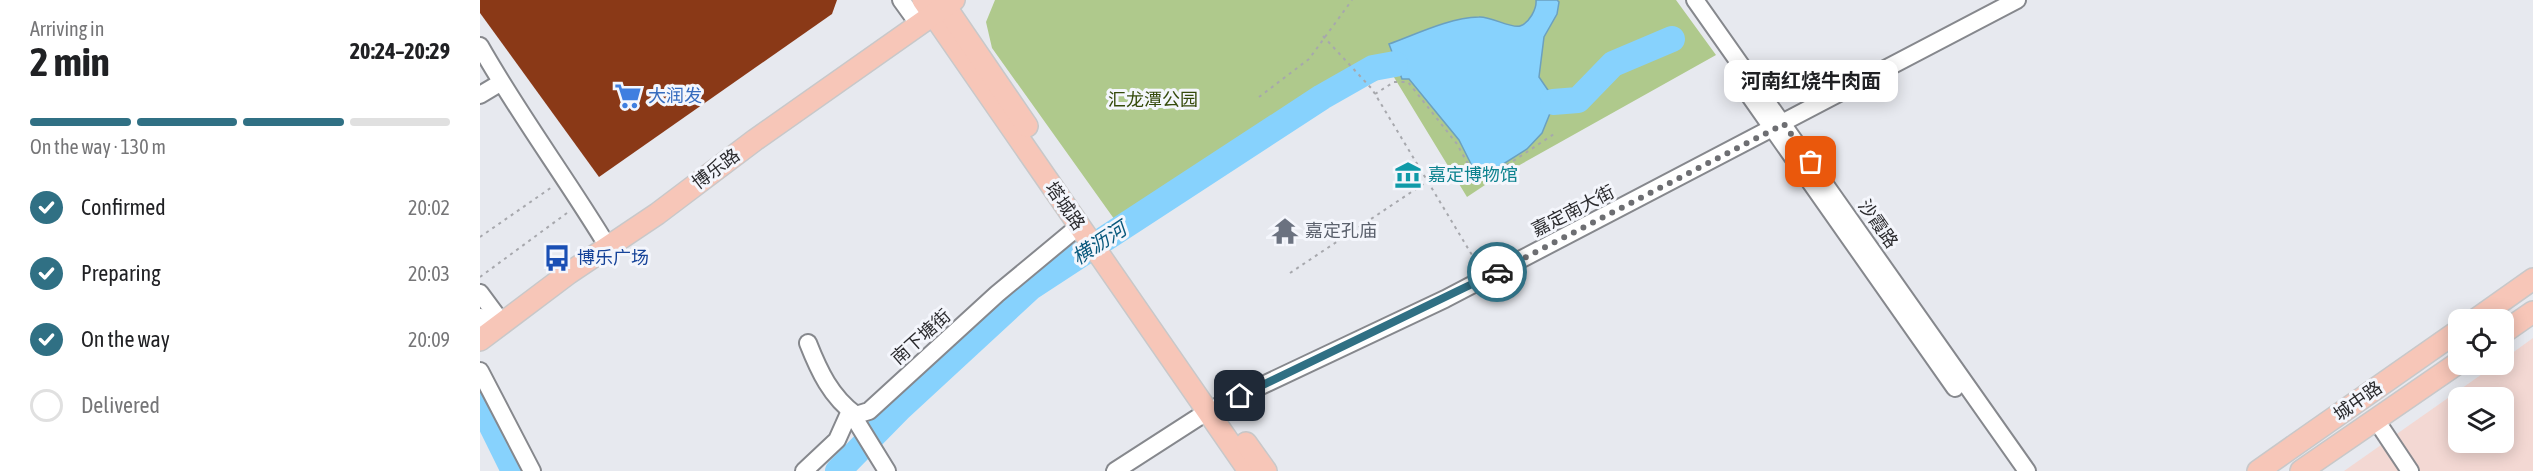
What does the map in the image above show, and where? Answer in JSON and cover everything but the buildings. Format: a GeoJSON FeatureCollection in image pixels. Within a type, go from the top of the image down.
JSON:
{"type":"FeatureCollection","features":[{"type":"Feature","properties":{"kind":"main road","name":"塔城路"},"geometry":{"type":"LineString","coordinates":[[936,8],[1086,229],[1107,255],[1214,408],[1266,471]]}},
{"type":"Feature","properties":{"kind":"main road","name":"博乐路"},"geometry":{"type":"LineString","coordinates":[[488,328],[608,247],[936,8]]}},
{"type":"Feature","properties":{"kind":"main road"},"geometry":{"type":"LineString","coordinates":[[2491,309],[2533,279]]}},
{"type":"Feature","properties":{"kind":"main road"},"geometry":{"type":"LineString","coordinates":[[2514,325],[2533,312]]}},
{"type":"Feature","properties":{"kind":"main road","name":"城中路"},"geometry":{"type":"LineString","coordinates":[[2258,471],[2448,338]]}},
{"type":"Feature","properties":{"kind":"main road","name":"城中路"},"geometry":{"type":"LineString","coordinates":[[2301,471],[2448,370]]}},
{"type":"Feature","properties":{"kind":"main road","name":"塔城路"},"geometry":{"type":"LineString","coordinates":[[1214,408],[1249,471]]}},
{"type":"Feature","properties":{"kind":"street"},"geometry":{"type":"LineString","coordinates":[[902,0],[936,8]]}},
{"type":"Feature","properties":{"kind":"street"},"geometry":{"type":"LineString","coordinates":[[1684,0],[1778,126],[2013,471]]}},
{"type":"Feature","properties":{"kind":"street","name":"沙霞路"},"geometry":{"type":"LineString","coordinates":[[1695,0],[1778,126],[2027,471]]}},
{"type":"Feature","properties":{"kind":"street","name":"嘉定南大街"},"geometry":{"type":"LineString","coordinates":[[1114,471],[1214,408],[1486,278],[2017,0]]}},
{"type":"Feature","properties":{"kind":"street"},"geometry":{"type":"LineString","coordinates":[[480,47],[500,82],[565,177],[608,247]]}},
{"type":"Feature","properties":{"kind":"street"},"geometry":{"type":"LineString","coordinates":[[480,95],[500,82]]}},
{"type":"Feature","properties":{"kind":"street","name":"南下塘街"},"geometry":{"type":"LineString","coordinates":[[850,411],[856,415],[869,411],[997,294],[1086,229]]}},
{"type":"Feature","properties":{"kind":"street"},"geometry":{"type":"LineString","coordinates":[[480,293],[488,328]]}},
{"type":"Feature","properties":{"kind":"street"},"geometry":{"type":"LineString","coordinates":[[808,343],[820,373],[850,411],[887,471]]}},
{"type":"Feature","properties":{"kind":"street"},"geometry":{"type":"LineString","coordinates":[[480,371],[532,471]]}},
{"type":"Feature","properties":{"kind":"street"},"geometry":{"type":"LineString","coordinates":[[804,471],[837,440],[850,411]]}},
{"type":"Feature","properties":{"kind":"street"},"geometry":{"type":"LineString","coordinates":[[2376,420],[2410,471]]}},
{"type":"Feature","properties":{"kind":"path"},"geometry":{"type":"LineString","coordinates":[[1259,97],[1309,59],[1323,36],[1352,0]]}},
{"type":"Feature","properties":{"kind":"path"},"geometry":{"type":"LineString","coordinates":[[1323,36],[1372,89],[1486,278]]}},
{"type":"Feature","properties":{"kind":"path"},"geometry":{"type":"LineString","coordinates":[[1375,94],[1394,82],[1408,82],[1457,144],[1474,175],[1489,177],[1554,135]]}},
{"type":"Feature","properties":{"kind":"path"},"geometry":{"type":"LineString","coordinates":[[480,237],[565,177]]}},
{"type":"Feature","properties":{"kind":"path"},"geometry":{"type":"LineString","coordinates":[[1290,273],[1428,181]]}},
{"type":"Feature","properties":{"kind":"path"},"geometry":{"type":"LineString","coordinates":[[480,277],[581,203]]}},
{"type":"Feature","properties":{"kind":"shaded area"},"geometry":{"type":"Polygon","coordinates":[[[2533,338],[2533,471],[2344,471],[2448,398],[2448,453],[2514,453],[2514,387],[2464,387],[2481,375],[2514,375],[2514,352],[2533,338]]]}},
{"type":"Feature","properties":{"kind":"green space","name":"汇龙潭公园"},"geometry":{"type":"Polygon","coordinates":[[[995,0],[1676,0],[1716,55],[1491,181],[1467,197],[1392,74],[1343,95],[1127,237],[992,48],[986,22],[995,0]]]}},
{"type":"Feature","properties":{"kind":"water"},"geometry":{"type":"Polygon","coordinates":[[[1536,0],[1557,0],[1559,2],[1557,14],[1544,37],[1539,77],[1552,96],[1553,106],[1542,133],[1527,149],[1497,168],[1480,174],[1475,172],[1459,140],[1409,79],[1402,79],[1389,44],[1444,23],[1467,18],[1484,17],[1512,26],[1520,26],[1532,15],[1536,0]]]}},
{"type":"Feature","properties":{"kind":"waterway"},"geometry":{"type":"LineString","coordinates":[[1553,102],[1578,100],[1613,64],[1672,39]]}},
{"type":"Feature","properties":{"kind":"waterway","name":"横沥河"},"geometry":{"type":"LineString","coordinates":[[838,471],[900,408],[1031,287],[1322,97],[1373,68],[1395,64]]}},
{"type":"Feature","properties":{"kind":"waterway"},"geometry":{"type":"LineString","coordinates":[[480,402],[514,471]]}},
{"type":"Feature","properties":{"kind":"way so far"},"geometry":{"type":"LineString","coordinates":[[1497,272],[1784,124],[1811,162]]}},
{"type":"Feature","properties":{"kind":"place","name":"大润发"},"geometry":{"type":"Point","coordinates":[628,96]}},
{"type":"Feature","properties":{"kind":"place","name":"河南红烧牛肉面"},"geometry":{"type":"Point","coordinates":[1811,162]}},
{"type":"Feature","properties":{"kind":"place","name":"嘉定博物馆"},"geometry":{"type":"Point","coordinates":[1408,175]}},
{"type":"Feature","properties":{"kind":"place","name":"嘉定孔庙"},"geometry":{"type":"Point","coordinates":[1285,231]}},
{"type":"Feature","properties":{"kind":"place","name":"博乐广场"},"geometry":{"type":"Point","coordinates":[557,258]}},
{"type":"Feature","properties":{"kind":"route"},"geometry":{"type":"LineString","coordinates":[[1240,396],[1497,272]]}}]}
